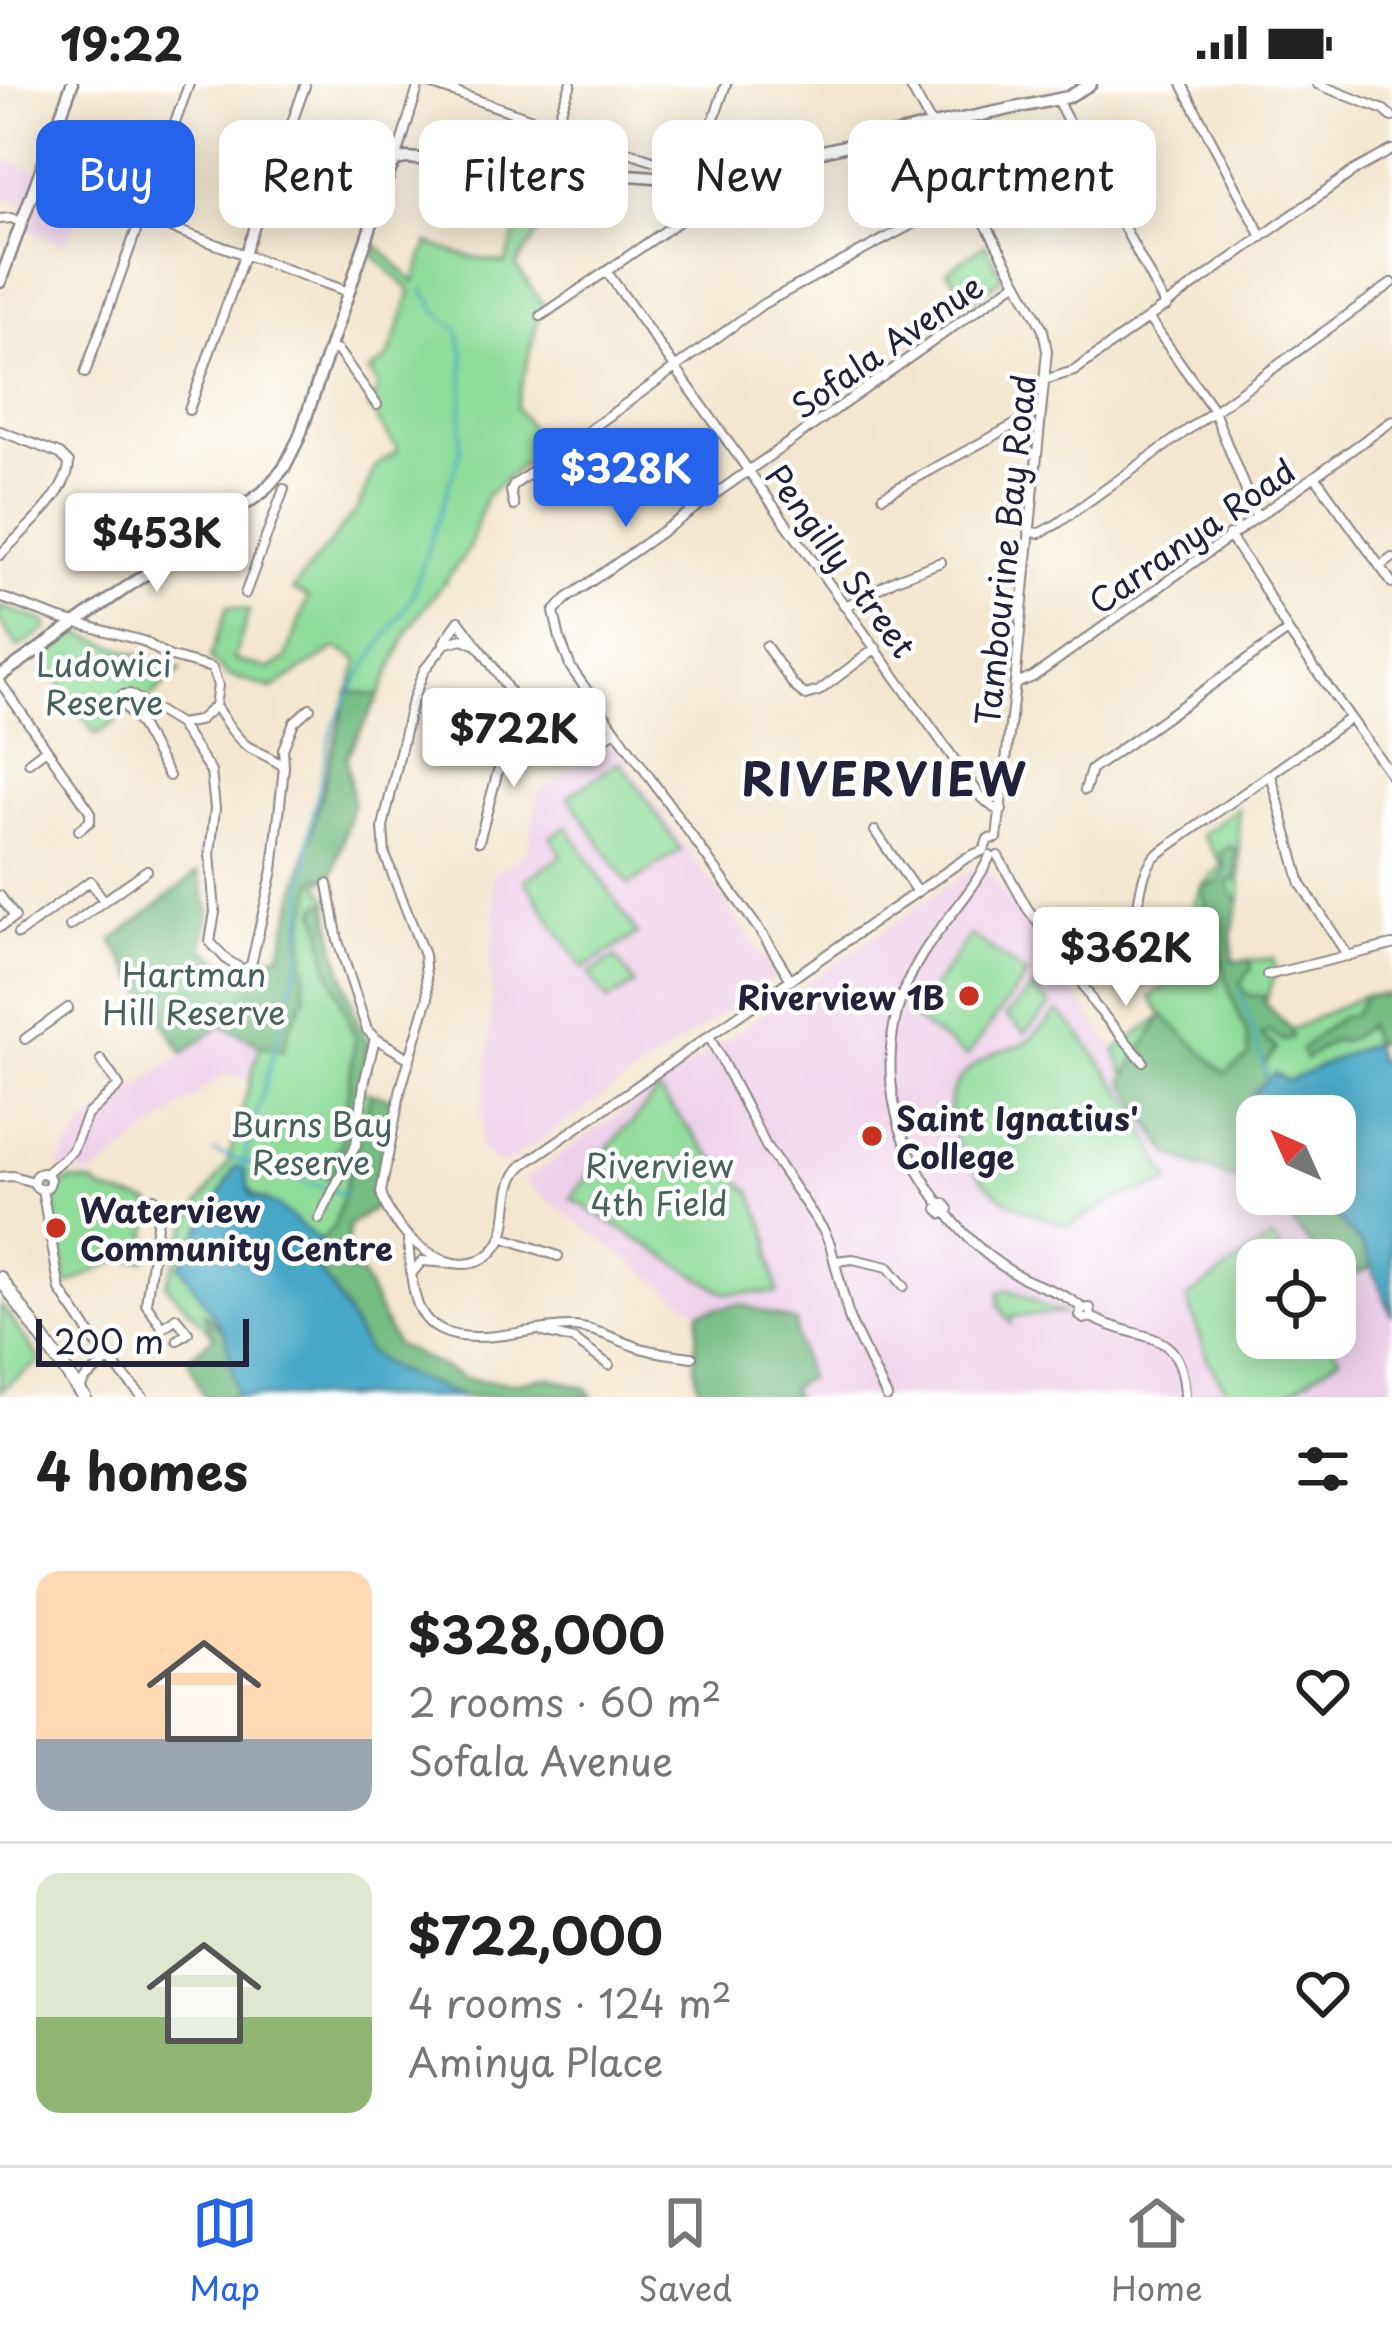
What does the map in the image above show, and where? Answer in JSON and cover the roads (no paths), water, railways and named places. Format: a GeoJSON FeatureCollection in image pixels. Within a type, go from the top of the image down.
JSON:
{"type":"FeatureCollection","features":[{"type":"Feature","properties":{"kind":"main road"},"geometry":{"type":"LineString","coordinates":[[59,120],[72,84]]}},
{"type":"Feature","properties":{"kind":"main road"},"geometry":{"type":"LineString","coordinates":[[958,120],[1057,100],[1090,84]]}},
{"type":"Feature","properties":{"kind":"main road"},"geometry":{"type":"LineString","coordinates":[[0,679],[241,509],[278,476],[299,438],[390,170],[396,160],[419,159]]}},
{"type":"Feature","properties":{"kind":"main road"},"geometry":{"type":"LineString","coordinates":[[0,282],[36,183]]}},
{"type":"Feature","properties":{"kind":"main road"},"geometry":{"type":"LineString","coordinates":[[0,1278],[79,1395]]}},
{"type":"Feature","properties":{"kind":"main road"},"geometry":{"type":"LineString","coordinates":[[0,1292],[79,1395]]}},
{"type":"Feature","properties":{"kind":"street"},"geometry":{"type":"LineString","coordinates":[[176,120],[189,84]]}},
{"type":"Feature","properties":{"kind":"street"},"geometry":{"type":"LineString","coordinates":[[396,160],[419,84]]}},
{"type":"Feature","properties":{"kind":"street"},"geometry":{"type":"LineString","coordinates":[[430,84],[529,120]]}},
{"type":"Feature","properties":{"kind":"street"},"geometry":{"type":"LineString","coordinates":[[557,120],[571,84]]}},
{"type":"Feature","properties":{"kind":"street"},"geometry":{"type":"LineString","coordinates":[[714,120],[726,84]]}},
{"type":"Feature","properties":{"kind":"street","name":"Tambourine Bay Road"},"geometry":{"type":"LineString","coordinates":[[909,84],[930,120]]}},
{"type":"Feature","properties":{"kind":"street"},"geometry":{"type":"LineString","coordinates":[[1182,84],[1262,237]]}},
{"type":"Feature","properties":{"kind":"street"},"geometry":{"type":"LineString","coordinates":[[1317,84],[1392,117]]}},
{"type":"Feature","properties":{"kind":"street"},"geometry":{"type":"LineString","coordinates":[[189,410],[305,86]]}},
{"type":"Feature","properties":{"kind":"street"},"geometry":{"type":"LineString","coordinates":[[1057,100],[1166,307]]}},
{"type":"Feature","properties":{"kind":"street"},"geometry":{"type":"LineString","coordinates":[[1044,380],[1074,371],[1355,170],[1392,150]]}},
{"type":"Feature","properties":{"kind":"street"},"geometry":{"type":"LineString","coordinates":[[0,219],[22,222]]}},
{"type":"Feature","properties":{"kind":"street"},"geometry":{"type":"LineString","coordinates":[[85,373],[137,228]]}},
{"type":"Feature","properties":{"kind":"street"},"geometry":{"type":"LineString","coordinates":[[172,228],[350,292]]}},
{"type":"Feature","properties":{"kind":"street"},"geometry":{"type":"LineString","coordinates":[[541,316],[669,228]]}},
{"type":"Feature","properties":{"kind":"street"},"geometry":{"type":"LineString","coordinates":[[514,506],[514,485],[674,367],[763,304],[905,228]]}},
{"type":"Feature","properties":{"kind":"street","name":"Tambourine Bay Road"},"geometry":{"type":"LineString","coordinates":[[988,228],[1046,340],[997,838],[1003,847],[991,854]]}},
{"type":"Feature","properties":{"kind":"street","name":"Pengilly Street"},"geometry":{"type":"LineString","coordinates":[[607,272],[981,797],[1002,810]]}},
{"type":"Feature","properties":{"kind":"street","name":"Sofala Avenue"},"geometry":{"type":"LineString","coordinates":[[615,730],[571,668],[554,618],[556,608],[1017,282]]}},
{"type":"Feature","properties":{"kind":"street"},"geometry":{"type":"LineString","coordinates":[[1030,532],[1040,533],[1057,524],[1392,283]]}},
{"type":"Feature","properties":{"kind":"street"},"geometry":{"type":"LineString","coordinates":[[1149,319],[1214,410],[1256,516]]}},
{"type":"Feature","properties":{"kind":"street"},"geometry":{"type":"LineString","coordinates":[[330,348],[338,352],[377,405]]}},
{"type":"Feature","properties":{"kind":"street"},"geometry":{"type":"LineString","coordinates":[[883,496],[1040,411]]}},
{"type":"Feature","properties":{"kind":"street","name":"Carranya Road"},"geometry":{"type":"LineString","coordinates":[[1015,684],[1034,677],[1392,421]]}},
{"type":"Feature","properties":{"kind":"street"},"geometry":{"type":"LineString","coordinates":[[0,431],[60,454],[70,463],[68,479],[50,503],[0,555]]}},
{"type":"Feature","properties":{"kind":"street"},"geometry":{"type":"LineString","coordinates":[[1315,476],[1392,583]]}},
{"type":"Feature","properties":{"kind":"street"},"geometry":{"type":"LineString","coordinates":[[245,594],[284,489]]}},
{"type":"Feature","properties":{"kind":"street"},"geometry":{"type":"LineString","coordinates":[[1228,535],[1288,631],[1392,776]]}},
{"type":"Feature","properties":{"kind":"street"},"geometry":{"type":"LineString","coordinates":[[1380,567],[1392,558]]}},
{"type":"Feature","properties":{"kind":"street"},"geometry":{"type":"LineString","coordinates":[[846,607],[896,578],[941,562]]}},
{"type":"Feature","properties":{"kind":"street"},"geometry":{"type":"LineString","coordinates":[[0,597],[142,640],[168,656],[212,668],[218,685],[214,706],[198,721],[179,724]]}},
{"type":"Feature","properties":{"kind":"street"},"geometry":{"type":"LineString","coordinates":[[458,605],[459,621],[541,733],[560,745],[580,747],[615,730],[791,980]]}},
{"type":"Feature","properties":{"kind":"street"},"geometry":{"type":"LineString","coordinates":[[458,1262],[438,1257],[408,1239],[385,1207],[381,1192],[396,1109],[428,998],[427,967],[389,868],[382,834],[418,681],[459,621]]}},
{"type":"Feature","properties":{"kind":"street"},"geometry":{"type":"LineString","coordinates":[[1085,790],[1091,770],[1288,631]]}},
{"type":"Feature","properties":{"kind":"street"},"geometry":{"type":"LineString","coordinates":[[439,648],[458,639],[477,645]]}},
{"type":"Feature","properties":{"kind":"street"},"geometry":{"type":"LineString","coordinates":[[766,646],[805,695],[819,691],[876,648]]}},
{"type":"Feature","properties":{"kind":"street"},"geometry":{"type":"LineString","coordinates":[[0,679],[90,811],[90,821],[79,830]]}},
{"type":"Feature","properties":{"kind":"street"},"geometry":{"type":"LineString","coordinates":[[169,776],[122,695],[130,694],[179,724],[211,772],[215,912],[210,942],[244,970],[251,965],[268,894],[283,749],[294,722],[310,708]]}},
{"type":"Feature","properties":{"kind":"street"},"geometry":{"type":"LineString","coordinates":[[214,706],[246,745],[284,767]]}},
{"type":"Feature","properties":{"kind":"street"},"geometry":{"type":"LineString","coordinates":[[1079,978],[1128,936],[1146,868],[1155,856],[1350,718]]}},
{"type":"Feature","properties":{"kind":"street"},"geometry":{"type":"LineString","coordinates":[[479,841],[498,771],[541,733]]}},
{"type":"Feature","properties":{"kind":"street"},"geometry":{"type":"LineString","coordinates":[[29,762],[46,748]]}},
{"type":"Feature","properties":{"kind":"street"},"geometry":{"type":"LineString","coordinates":[[1270,775],[1301,884],[1348,956]]}},
{"type":"Feature","properties":{"kind":"street"},"geometry":{"type":"LineString","coordinates":[[874,831],[917,892]]}},
{"type":"Feature","properties":{"kind":"street"},"geometry":{"type":"LineString","coordinates":[[997,838],[986,841],[991,854],[1105,1018],[1142,1061]]}},
{"type":"Feature","properties":{"kind":"street"},"geometry":{"type":"LineString","coordinates":[[412,1273],[422,1262],[442,1265],[486,1256],[502,1237],[509,1189],[518,1169],[973,853],[991,854]]}},
{"type":"Feature","properties":{"kind":"street"},"geometry":{"type":"LineString","coordinates":[[991,854],[911,974],[900,999],[891,1042],[890,1086],[898,1127],[914,1166],[940,1204],[939,1211],[947,1213],[995,1261],[1025,1280],[1070,1298],[1082,1309],[1082,1318],[1171,1348],[1183,1368],[1185,1397]]}},
{"type":"Feature","properties":{"kind":"street"},"geometry":{"type":"LineString","coordinates":[[70,926],[147,870]]}},
{"type":"Feature","properties":{"kind":"street"},"geometry":{"type":"LineString","coordinates":[[18,934],[89,881],[104,901]]}},
{"type":"Feature","properties":{"kind":"street"},"geometry":{"type":"LineString","coordinates":[[328,884],[338,941],[362,1018],[375,1038],[410,1059]]}},
{"type":"Feature","properties":{"kind":"street"},"geometry":{"type":"LineString","coordinates":[[0,896],[15,917],[0,927]]}},
{"type":"Feature","properties":{"kind":"street"},"geometry":{"type":"LineString","coordinates":[[1267,976],[1392,946]]}},
{"type":"Feature","properties":{"kind":"street"},"geometry":{"type":"LineString","coordinates":[[25,1039],[68,1008]]}},
{"type":"Feature","properties":{"kind":"street"},"geometry":{"type":"LineString","coordinates":[[710,1036],[766,1146],[824,1231],[850,1322],[887,1397]]}},
{"type":"Feature","properties":{"kind":"street"},"geometry":{"type":"LineString","coordinates":[[319,1220],[356,1145],[375,1038]]}},
{"type":"Feature","properties":{"kind":"street"},"geometry":{"type":"LineString","coordinates":[[0,1178],[13,1176],[38,1186],[50,1183],[45,1174],[72,1151],[87,1114],[118,1086],[101,1060]]}},
{"type":"Feature","properties":{"kind":"street"},"geometry":{"type":"LineString","coordinates":[[38,1186],[59,1290],[143,1397]]}},
{"type":"Feature","properties":{"kind":"street"},"geometry":{"type":"LineString","coordinates":[[154,1198],[158,1218],[146,1304],[163,1328],[176,1318],[188,1333],[178,1340]]}},
{"type":"Feature","properties":{"kind":"street"},"geometry":{"type":"LineString","coordinates":[[502,1237],[558,1256]]}},
{"type":"Feature","properties":{"kind":"street"},"geometry":{"type":"LineString","coordinates":[[408,1239],[421,1312],[446,1333],[482,1337],[577,1327],[660,1353],[692,1357]]}},
{"type":"Feature","properties":{"kind":"street"},"geometry":{"type":"LineString","coordinates":[[835,1261],[853,1259],[888,1267],[904,1286]]}},
{"type":"Feature","properties":{"kind":"street"},"geometry":{"type":"LineString","coordinates":[[535,1330],[574,1340],[609,1365]]}},
{"type":"Feature","properties":{"kind":"street"},"geometry":{"type":"LineString","coordinates":[[79,1395],[85,1378],[110,1360]]}},
{"type":"Feature","properties":{"kind":"water"},"geometry":{"type":"Polygon","coordinates":[[[1373,1044],[1378,1061],[1392,1058],[1392,1316],[1363,1246],[1333,1215],[1356,1215],[1356,1095],[1254,1092],[1275,1073],[1288,1081],[1373,1044]]]}},
{"type":"Feature","properties":{"kind":"water"},"geometry":{"type":"Polygon","coordinates":[[[236,1166],[245,1169],[252,1196],[278,1206],[320,1241],[311,1261],[367,1351],[392,1370],[463,1397],[237,1397],[225,1332],[180,1266],[236,1166]]]}},
{"type":"Feature","properties":{"kind":"waterway"},"geometry":{"type":"LineString","coordinates":[[242,1168],[298,963],[310,829],[328,744],[357,680],[411,599],[460,453],[464,355],[458,330],[423,290]]}},
{"type":"Feature","properties":{"kind":"waterway"},"geometry":{"type":"LineString","coordinates":[[1240,990],[1268,1079]]}},
{"type":"Feature","properties":{"kind":"waterway"},"geometry":{"type":"LineString","coordinates":[[214,1152],[346,1195]]}},
{"type":"Feature","properties":{"kind":"place","name":"Riverview 1B"},"geometry":{"type":"Point","coordinates":[969,996]}},
{"type":"Feature","properties":{"kind":"place","name":"Saint Ignatius' College"},"geometry":{"type":"Point","coordinates":[872,1136]}},
{"type":"Feature","properties":{"kind":"place","name":"Waterview Community Centre"},"geometry":{"type":"Point","coordinates":[56,1228]}},
{"type":"Feature","properties":{"kind":"district","name":"RIVERVIEW"},"geometry":{"type":"Point","coordinates":[885,777]}},
{"type":"Feature","properties":{"kind":"park label","name":"Ludowici Reserve"},"geometry":{"type":"Point","coordinates":[104,682]}},
{"type":"Feature","properties":{"kind":"park label","name":"Hartman Hill Reserve"},"geometry":{"type":"Point","coordinates":[194,992]}},
{"type":"Feature","properties":{"kind":"park label","name":"Burns Bay Reserve"},"geometry":{"type":"Point","coordinates":[311,1142]}},
{"type":"Feature","properties":{"kind":"park label","name":"Riverview 4th Field"},"geometry":{"type":"Point","coordinates":[659,1183]}}]}
